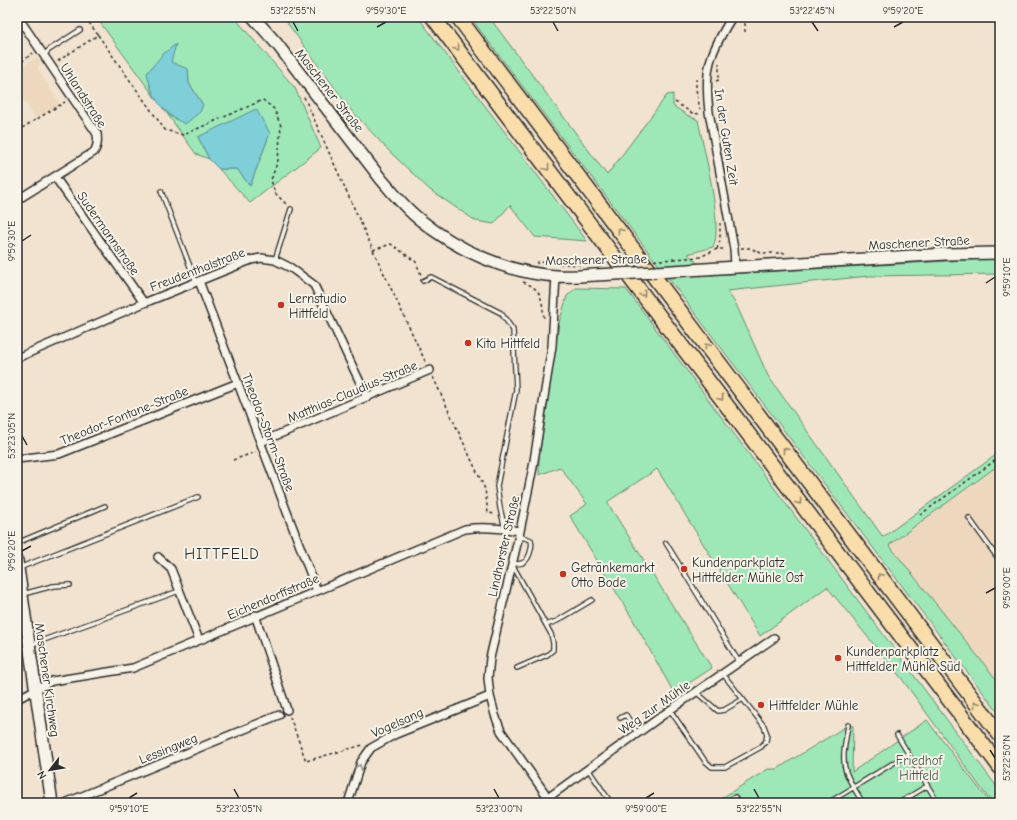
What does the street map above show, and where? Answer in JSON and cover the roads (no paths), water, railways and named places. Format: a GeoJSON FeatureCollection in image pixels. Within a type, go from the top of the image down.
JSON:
{"type":"FeatureCollection","features":[{"type":"Feature","properties":{"kind":"highway"},"geometry":{"type":"LineString","coordinates":[[433,17],[1000,767]]}},
{"type":"Feature","properties":{"kind":"highway"},"geometry":{"type":"LineString","coordinates":[[458,17],[1000,735]]}},
{"type":"Feature","properties":{"kind":"main road","name":"Maschener Straße"},"geometry":{"type":"LineString","coordinates":[[253,17],[277,44],[399,201],[419,219],[458,245],[484,258],[517,270],[556,276],[595,275],[945,254],[1000,253]]}},
{"type":"Feature","properties":{"kind":"main road","name":"Maschener Kirchweg"},"geometry":{"type":"LineString","coordinates":[[18,564],[52,803]]}},
{"type":"Feature","properties":{"kind":"street","name":"Uhlandstraße"},"geometry":{"type":"LineString","coordinates":[[17,200],[94,152],[97,147],[97,134],[18,17]]}},
{"type":"Feature","properties":{"kind":"street","name":"In der Guten Zeit"},"geometry":{"type":"LineString","coordinates":[[732,17],[721,35],[710,59],[707,94],[734,249],[735,266]]}},
{"type":"Feature","properties":{"kind":"street","name":"Sudermannstraße"},"geometry":{"type":"LineString","coordinates":[[55,177],[144,303]]}},
{"type":"Feature","properties":{"kind":"street","name":"Freudenthalstraße"},"geometry":{"type":"LineString","coordinates":[[17,358],[144,303],[252,260],[261,258],[275,260],[291,268],[314,285],[367,397]]}},
{"type":"Feature","properties":{"kind":"street","name":"Lindhorster Straße"},"geometry":{"type":"LineString","coordinates":[[551,800],[501,731],[490,696],[488,678],[490,658],[533,467],[552,346],[556,276]]}},
{"type":"Feature","properties":{"kind":"street","name":"Theodor-Storm-Straße"},"geometry":{"type":"LineString","coordinates":[[198,282],[317,590]]}},
{"type":"Feature","properties":{"kind":"street","name":"Matthias-Claudius-Straße"},"geometry":{"type":"LineString","coordinates":[[262,446],[367,397],[430,370]]}},
{"type":"Feature","properties":{"kind":"street","name":"Theodor-Fontane-Straße"},"geometry":{"type":"LineString","coordinates":[[17,459],[59,454],[238,383]]}},
{"type":"Feature","properties":{"kind":"street","name":"Eichendorffstraße"},"geometry":{"type":"LineString","coordinates":[[17,699],[52,681],[133,668],[256,615],[465,529],[506,529],[519,534]]}},
{"type":"Feature","properties":{"kind":"street"},"geometry":{"type":"LineString","coordinates":[[158,557],[171,569],[199,640]]}},
{"type":"Feature","properties":{"kind":"street"},"geometry":{"type":"LineString","coordinates":[[256,615],[287,710]]}},
{"type":"Feature","properties":{"kind":"street","name":"Weg zur Mühle"},"geometry":{"type":"LineString","coordinates":[[551,800],[588,769],[637,733],[774,638]]}},
{"type":"Feature","properties":{"kind":"street","name":"Vogelsang"},"geometry":{"type":"LineString","coordinates":[[348,803],[361,762],[371,748],[384,739],[490,696]]}},
{"type":"Feature","properties":{"kind":"street","name":"Lessingweg"},"geometry":{"type":"LineString","coordinates":[[65,803],[279,715]]}},
{"type":"Feature","properties":{"kind":"lane"},"geometry":{"type":"LineString","coordinates":[[44,56],[49,50],[80,30]]}},
{"type":"Feature","properties":{"kind":"lane"},"geometry":{"type":"LineString","coordinates":[[161,191],[198,282]]}},
{"type":"Feature","properties":{"kind":"lane"},"geometry":{"type":"LineString","coordinates":[[275,260],[291,209]]}},
{"type":"Feature","properties":{"kind":"lane"},"geometry":{"type":"LineString","coordinates":[[423,281],[431,277],[501,314],[513,330],[516,390],[497,486],[506,529]]}},
{"type":"Feature","properties":{"kind":"lane"},"geometry":{"type":"LineString","coordinates":[[18,564],[198,497]]}},
{"type":"Feature","properties":{"kind":"lane"},"geometry":{"type":"LineString","coordinates":[[17,543],[106,506]]}},
{"type":"Feature","properties":{"kind":"lane"},"geometry":{"type":"LineString","coordinates":[[969,518],[1000,561]]}},
{"type":"Feature","properties":{"kind":"lane"},"geometry":{"type":"LineString","coordinates":[[517,668],[547,655],[553,650],[551,634],[512,564],[522,563],[527,560],[531,550],[531,540],[519,534]]}},
{"type":"Feature","properties":{"kind":"lane"},"geometry":{"type":"LineString","coordinates":[[666,543],[739,662]]}},
{"type":"Feature","properties":{"kind":"lane"},"geometry":{"type":"LineString","coordinates":[[22,594],[53,586],[70,585]]}},
{"type":"Feature","properties":{"kind":"lane"},"geometry":{"type":"LineString","coordinates":[[29,646],[179,591]]}},
{"type":"Feature","properties":{"kind":"lane"},"geometry":{"type":"LineString","coordinates":[[546,625],[557,621],[592,600]]}},
{"type":"Feature","properties":{"kind":"lane"},"geometry":{"type":"LineString","coordinates":[[670,710],[705,761],[712,767],[725,767],[761,747],[766,741],[767,734],[764,726],[722,674]]}},
{"type":"Feature","properties":{"kind":"lane"},"geometry":{"type":"LineString","coordinates":[[696,692],[718,711],[724,710],[743,699]]}},
{"type":"Feature","properties":{"kind":"lane"},"geometry":{"type":"LineString","coordinates":[[620,718],[626,714],[637,733]]}},
{"type":"Feature","properties":{"kind":"lane"},"geometry":{"type":"LineString","coordinates":[[848,725],[844,751],[844,765],[849,779],[863,803]]}},
{"type":"Feature","properties":{"kind":"lane"},"geometry":{"type":"LineString","coordinates":[[897,735],[938,803]]}},
{"type":"Feature","properties":{"kind":"lane"},"geometry":{"type":"LineString","coordinates":[[828,803],[908,754]]}},
{"type":"Feature","properties":{"kind":"lane"},"geometry":{"type":"LineString","coordinates":[[588,769],[612,803]]}},
{"type":"Feature","properties":{"kind":"lane"},"geometry":{"type":"LineString","coordinates":[[899,803],[927,786]]}},
{"type":"Feature","properties":{"kind":"lane"},"geometry":{"type":"LineString","coordinates":[[724,803],[735,797],[738,803]]}},
{"type":"Feature","properties":{"kind":"water"},"geometry":{"type":"Polygon","coordinates":[[[176,44],[171,62],[188,69],[189,83],[203,105],[200,112],[185,124],[170,115],[159,104],[152,90],[147,73],[163,54],[176,44]]]}},
{"type":"Feature","properties":{"kind":"water"},"geometry":{"type":"Polygon","coordinates":[[[256,109],[270,133],[250,186],[237,169],[219,169],[209,159],[198,137],[256,109]]]}},
{"type":"Feature","properties":{"kind":"place","name":"Lernstudio Hittfeld"},"geometry":{"type":"Point","coordinates":[281,305]}},
{"type":"Feature","properties":{"kind":"place","name":"Kita Hittfeld"},"geometry":{"type":"Point","coordinates":[468,343]}},
{"type":"Feature","properties":{"kind":"place","name":"Kundenparkplatz Hittfelder Mühle Ost"},"geometry":{"type":"Point","coordinates":[684,569]}},
{"type":"Feature","properties":{"kind":"place","name":"Getränkemarkt Otto Bode"},"geometry":{"type":"Point","coordinates":[563,574]}},
{"type":"Feature","properties":{"kind":"place","name":"Kundenparkplatz Hittfelder Mühle Süd"},"geometry":{"type":"Point","coordinates":[838,658]}},
{"type":"Feature","properties":{"kind":"place","name":"Hittfelder Mühle"},"geometry":{"type":"Point","coordinates":[761,705]}},
{"type":"Feature","properties":{"kind":"district","name":"HITTFELD"},"geometry":{"type":"Point","coordinates":[222,554]}},
{"type":"Feature","properties":{"kind":"park label","name":"Friedhof Hittfeld"},"geometry":{"type":"Point","coordinates":[919,768]}}]}
